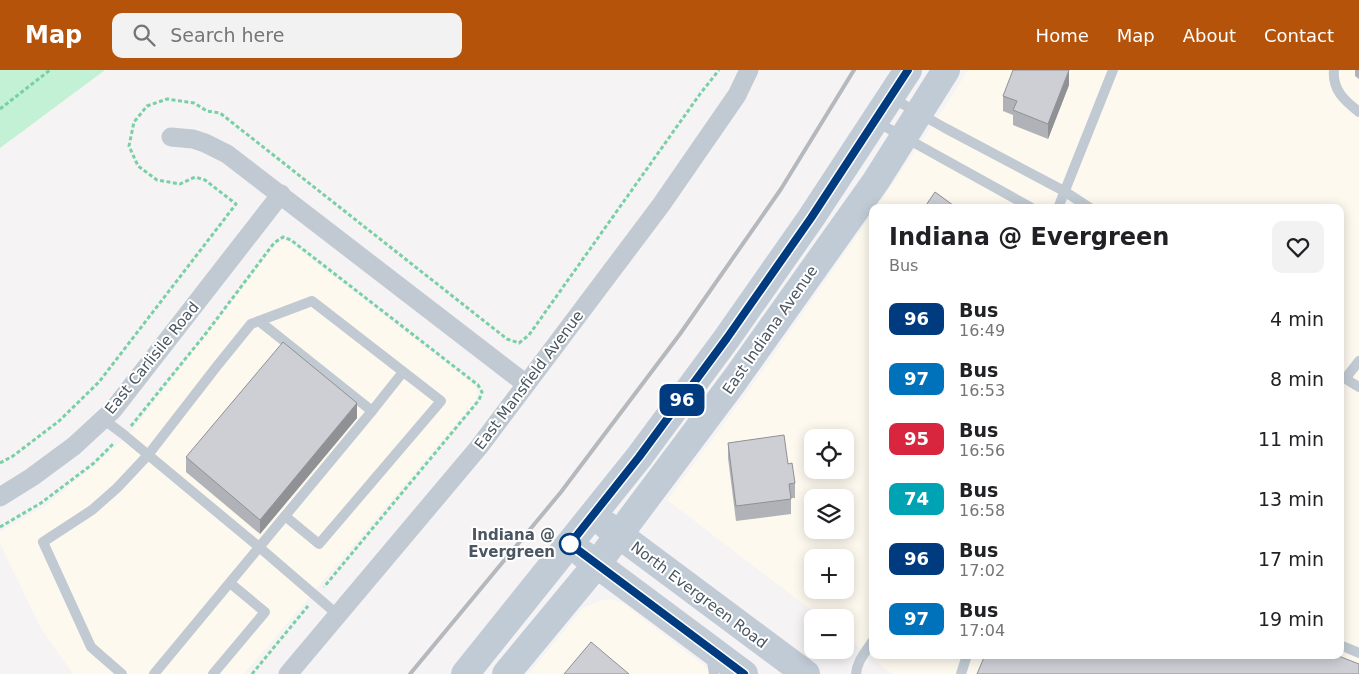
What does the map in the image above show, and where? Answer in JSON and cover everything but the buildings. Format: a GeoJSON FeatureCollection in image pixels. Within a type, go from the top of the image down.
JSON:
{"type":"FeatureCollection","features":[{"type":"Feature","properties":{"kind":"main road","name":"East Indiana Avenue"},"geometry":{"type":"LineString","coordinates":[[465,674],[639,457],[727,338],[811,218],[908,70]]}},
{"type":"Feature","properties":{"kind":"main road","name":"East Indiana Avenue"},"geometry":{"type":"LineString","coordinates":[[506,674],[619,536],[734,381],[876,181],[946,70]]}},
{"type":"Feature","properties":{"kind":"main road","name":"North Evergreen Road"},"geometry":{"type":"LineString","coordinates":[[592,515],[806,674]]}},
{"type":"Feature","properties":{"kind":"main road"},"geometry":{"type":"LineString","coordinates":[[570,544],[744,674]]}},
{"type":"Feature","properties":{"kind":"street","name":"East Mansfield Avenue"},"geometry":{"type":"LineString","coordinates":[[288,674],[479,448],[661,205],[737,95],[749,70]]}},
{"type":"Feature","properties":{"kind":"street"},"geometry":{"type":"LineString","coordinates":[[171,137],[193,139],[227,154],[526,384]]}},
{"type":"Feature","properties":{"kind":"street","name":"East Carlisile Road"},"geometry":{"type":"LineString","coordinates":[[0,497],[32,477],[67,451],[113,410],[281,194]]}},
{"type":"Feature","properties":{"kind":"lane"},"geometry":{"type":"LineString","coordinates":[[1059,204],[1113,70]]}},
{"type":"Feature","properties":{"kind":"lane"},"geometry":{"type":"LineString","coordinates":[[1334,70],[1334,80],[1338,92],[1359,112]]}},
{"type":"Feature","properties":{"kind":"lane"},"geometry":{"type":"LineString","coordinates":[[890,97],[1064,191],[1084,204]]}},
{"type":"Feature","properties":{"kind":"lane"},"geometry":{"type":"LineString","coordinates":[[874,121],[1025,204]]}},
{"type":"Feature","properties":{"kind":"lane"},"geometry":{"type":"LineString","coordinates":[[122,674],[91,647],[43,542],[92,510],[117,488],[148,455],[251,324],[312,301],[441,402],[319,544],[285,516]]}},
{"type":"Feature","properties":{"kind":"lane"},"geometry":{"type":"LineString","coordinates":[[259,321],[372,411]]}},
{"type":"Feature","properties":{"kind":"lane"},"geometry":{"type":"LineString","coordinates":[[1344,375],[1359,361]]}},
{"type":"Feature","properties":{"kind":"lane"},"geometry":{"type":"LineString","coordinates":[[154,674],[403,372]]}},
{"type":"Feature","properties":{"kind":"lane"},"geometry":{"type":"LineString","coordinates":[[1344,378],[1359,387]]}},
{"type":"Feature","properties":{"kind":"lane"},"geometry":{"type":"LineString","coordinates":[[103,419],[259,547],[338,615]]}},
{"type":"Feature","properties":{"kind":"lane"},"geometry":{"type":"LineString","coordinates":[[213,674],[265,612],[230,583]]}},
{"type":"Feature","properties":{"kind":"lane"},"geometry":{"type":"LineString","coordinates":[[856,674],[860,659],[869,646]]}},
{"type":"Feature","properties":{"kind":"lane"},"geometry":{"type":"LineString","coordinates":[[708,647],[714,674]]}},
{"type":"Feature","properties":{"kind":"lane"},"geometry":{"type":"LineString","coordinates":[[1344,647],[1359,653]]}},
{"type":"Feature","properties":{"kind":"lane"},"geometry":{"type":"LineString","coordinates":[[961,674],[966,659]]}},
{"type":"Feature","properties":{"kind":"path"},"geometry":{"type":"LineString","coordinates":[[0,109],[50,70]]}},
{"type":"Feature","properties":{"kind":"path"},"geometry":{"type":"LineString","coordinates":[[0,527],[41,503],[94,463],[130,427],[207,332],[274,243],[283,237],[291,240],[478,385],[482,392],[479,400],[252,674]]}},
{"type":"Feature","properties":{"kind":"shaded area"},"geometry":{"type":"Polygon","coordinates":[[[968,70],[1359,70],[1359,674],[892,674],[873,659],[1344,659],[1344,204],[879,204],[968,70]]]}},
{"type":"Feature","properties":{"kind":"shaded area"},"geometry":{"type":"Polygon","coordinates":[[[869,218],[869,655],[854,643],[854,609],[810,609],[667,500],[749,390],[869,218]]]}},
{"type":"Feature","properties":{"kind":"shaded area"},"geometry":{"type":"Polygon","coordinates":[[[283,240],[288,241],[474,385],[477,391],[476,400],[244,674],[73,674],[40,627],[0,543],[0,532],[45,506],[98,463],[132,431],[277,243],[283,240]]]}},
{"type":"Feature","properties":{"kind":"shaded area"},"geometry":{"type":"Polygon","coordinates":[[[611,599],[624,604],[715,674],[528,674],[583,608],[599,601],[611,599]]]}},
{"type":"Feature","properties":{"kind":"green space"},"geometry":{"type":"Polygon","coordinates":[[[0,70],[105,70],[0,148],[0,70]]]}},
{"type":"Feature","properties":{"kind":"railway"},"geometry":{"type":"LineString","coordinates":[[410,674],[561,492],[680,334],[781,189],[854,70]]}},
{"type":"Feature","properties":{"kind":"bus line","name":"96"},"geometry":{"type":"LineString","coordinates":[[744,674],[570,544],[639,457],[727,338],[811,218],[908,70]]}},
{"type":"Feature","properties":{"kind":"place","name":"Indiana @ Evergreen"},"geometry":{"type":"Point","coordinates":[570,544]}}]}
